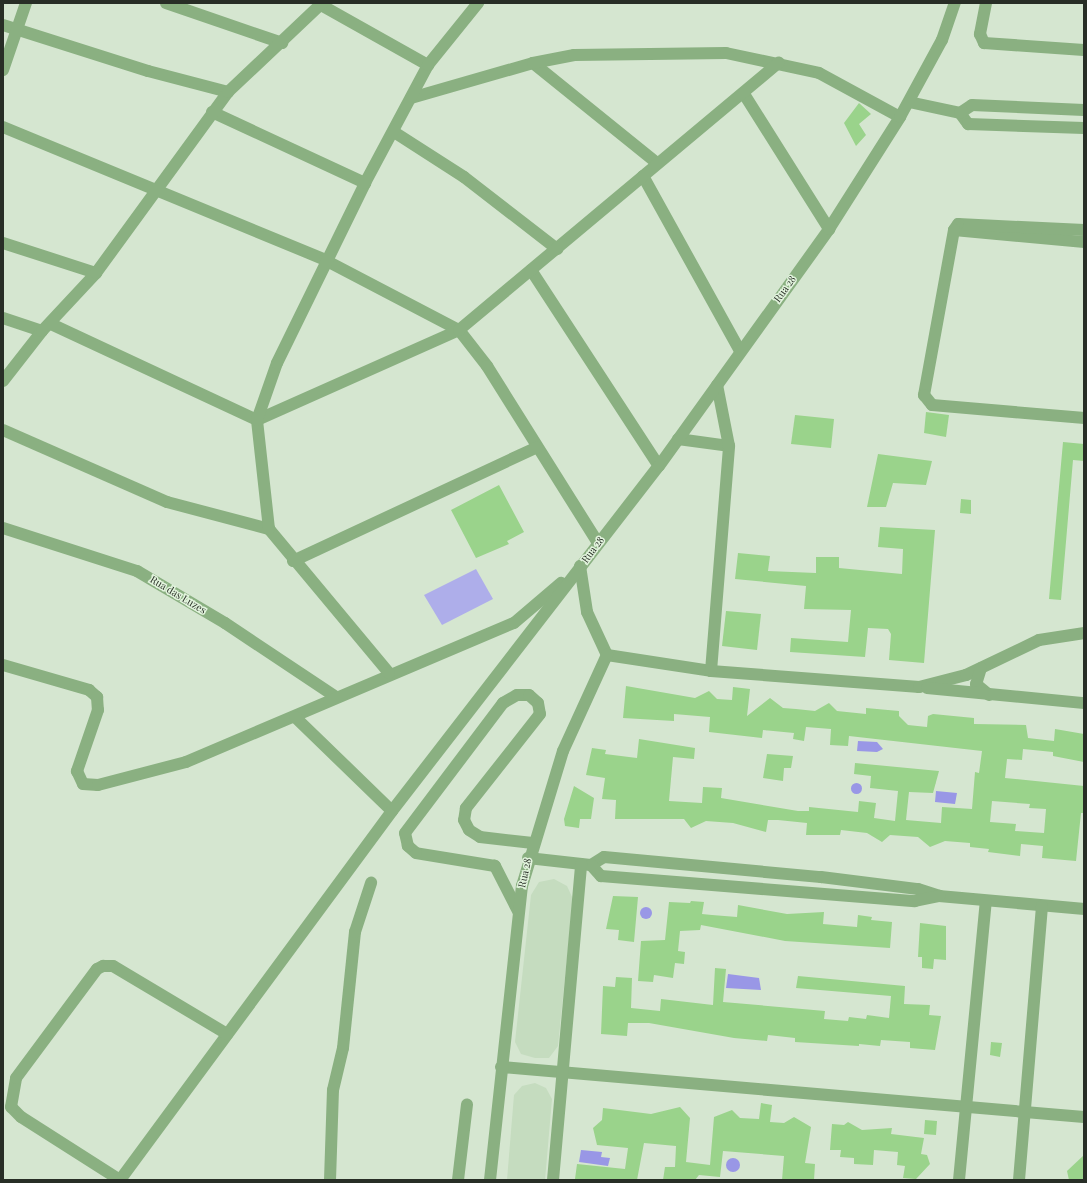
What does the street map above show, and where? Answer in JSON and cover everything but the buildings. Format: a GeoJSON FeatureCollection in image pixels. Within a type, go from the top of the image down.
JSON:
{"type":"FeatureCollection","features":[{"type":"Feature","properties":{"kind":"street"},"geometry":{"type":"LineString","coordinates":[[3,70],[26,3]]}},
{"type":"Feature","properties":{"kind":"street"},"geometry":{"type":"LineString","coordinates":[[166,3],[282,43]]}},
{"type":"Feature","properties":{"kind":"street"},"geometry":{"type":"LineString","coordinates":[[389,673],[293,561],[270,529],[257,420],[277,363],[325,260],[365,183],[394,132],[428,65],[478,3]]}},
{"type":"Feature","properties":{"kind":"street","name":"Rua 28"},"geometry":{"type":"LineString","coordinates":[[490,1180],[500,1067],[518,911],[528,858],[563,751],[607,655],[587,612],[580,566],[659,466],[740,350],[829,229],[909,102],[942,40],[955,3]]}},
{"type":"Feature","properties":{"kind":"street"},"geometry":{"type":"LineString","coordinates":[[986,3],[980,34],[984,43],[1084,50]]}},
{"type":"Feature","properties":{"kind":"street"},"geometry":{"type":"LineString","coordinates":[[3,381],[47,327],[96,273],[156,188],[228,92],[282,43],[321,4],[428,65]]}},
{"type":"Feature","properties":{"kind":"street"},"geometry":{"type":"LineString","coordinates":[[3,25],[148,71],[228,92]]}},
{"type":"Feature","properties":{"kind":"street"},"geometry":{"type":"LineString","coordinates":[[412,98],[533,63],[574,55],[726,53],[780,62],[819,73],[900,117]]}},
{"type":"Feature","properties":{"kind":"street"},"geometry":{"type":"LineString","coordinates":[[3,318],[47,327],[257,420],[459,330],[557,249],[657,163],[744,94],[780,62]]}},
{"type":"Feature","properties":{"kind":"street"},"geometry":{"type":"LineString","coordinates":[[533,63],[657,163]]}},
{"type":"Feature","properties":{"kind":"street"},"geometry":{"type":"LineString","coordinates":[[744,94],[829,229]]}},
{"type":"Feature","properties":{"kind":"street"},"geometry":{"type":"LineString","coordinates":[[909,102],[960,113],[968,124],[1084,128]]}},
{"type":"Feature","properties":{"kind":"street"},"geometry":{"type":"LineString","coordinates":[[960,113],[972,105],[1084,110]]}},
{"type":"Feature","properties":{"kind":"street"},"geometry":{"type":"LineString","coordinates":[[212,112],[365,183]]}},
{"type":"Feature","properties":{"kind":"street"},"geometry":{"type":"LineString","coordinates":[[3,127],[156,188],[325,260],[459,330],[487,366],[598,543]]}},
{"type":"Feature","properties":{"kind":"street"},"geometry":{"type":"LineString","coordinates":[[394,132],[464,177],[557,249]]}},
{"type":"Feature","properties":{"kind":"street"},"geometry":{"type":"LineString","coordinates":[[643,176],[740,350]]}},
{"type":"Feature","properties":{"kind":"street"},"geometry":{"type":"LineString","coordinates":[[1084,230],[964,222],[954,230],[924,395],[926,400],[932,405],[1084,418]]}},
{"type":"Feature","properties":{"kind":"street"},"geometry":{"type":"LineString","coordinates":[[954,230],[1084,242]]}},
{"type":"Feature","properties":{"kind":"street"},"geometry":{"type":"LineString","coordinates":[[3,243],[96,273]]}},
{"type":"Feature","properties":{"kind":"street"},"geometry":{"type":"LineString","coordinates":[[531,270],[659,466]]}},
{"type":"Feature","properties":{"kind":"street"},"geometry":{"type":"LineString","coordinates":[[711,671],[729,446],[717,385]]}},
{"type":"Feature","properties":{"kind":"street"},"geometry":{"type":"LineString","coordinates":[[3,430],[167,502],[270,529]]}},
{"type":"Feature","properties":{"kind":"street"},"geometry":{"type":"LineString","coordinates":[[678,439],[729,446]]}},
{"type":"Feature","properties":{"kind":"street"},"geometry":{"type":"LineString","coordinates":[[293,561],[537,447]]}},
{"type":"Feature","properties":{"kind":"street","name":"Rua das Luzes"},"geometry":{"type":"LineString","coordinates":[[3,528],[136,571],[224,623],[336,697]]}},
{"type":"Feature","properties":{"kind":"street"},"geometry":{"type":"LineString","coordinates":[[3,665],[89,690],[97,697],[98,710],[77,770],[83,784],[98,785],[186,762],[295,718],[336,697],[389,673],[514,623],[580,566]]}},
{"type":"Feature","properties":{"kind":"street"},"geometry":{"type":"LineString","coordinates":[[227,1034],[113,966],[103,966],[97,968],[16,1078],[11,1107],[21,1117],[120,1180],[392,810],[580,566]]}},
{"type":"Feature","properties":{"kind":"street"},"geometry":{"type":"LineString","coordinates":[[920,687],[966,675],[1039,640],[1084,633]]}},
{"type":"Feature","properties":{"kind":"street"},"geometry":{"type":"LineString","coordinates":[[607,655],[711,671],[920,687],[989,696],[1084,703]]}},
{"type":"Feature","properties":{"kind":"street"},"geometry":{"type":"LineString","coordinates":[[981,668],[976,684],[989,696]]}},
{"type":"Feature","properties":{"kind":"street"},"geometry":{"type":"LineString","coordinates":[[518,911],[495,866],[416,853],[408,846],[405,833],[503,703],[517,695],[529,695],[538,703],[540,714],[466,808],[464,820],[470,830],[480,837],[533,843]]}},
{"type":"Feature","properties":{"kind":"street"},"geometry":{"type":"LineString","coordinates":[[295,718],[392,810]]}},
{"type":"Feature","properties":{"kind":"street"},"geometry":{"type":"LineString","coordinates":[[528,858],[586,864],[604,857],[767,872],[918,889],[939,896],[1084,909]]}},
{"type":"Feature","properties":{"kind":"street"},"geometry":{"type":"LineString","coordinates":[[586,864],[601,876],[915,901],[939,896]]}},
{"type":"Feature","properties":{"kind":"street"},"geometry":{"type":"LineString","coordinates":[[553,1180],[561,1072],[586,864]]}},
{"type":"Feature","properties":{"kind":"street"},"geometry":{"type":"LineString","coordinates":[[330,1180],[333,1090],[343,1048],[356,932],[371,883]]}},
{"type":"Feature","properties":{"kind":"street"},"geometry":{"type":"LineString","coordinates":[[959,1180],[986,901]]}},
{"type":"Feature","properties":{"kind":"street"},"geometry":{"type":"LineString","coordinates":[[1019,1180],[1042,906]]}},
{"type":"Feature","properties":{"kind":"street"},"geometry":{"type":"LineString","coordinates":[[500,1067],[1084,1117]]}},
{"type":"Feature","properties":{"kind":"street"},"geometry":{"type":"LineString","coordinates":[[458,1180],[467,1105]]}},
{"type":"Feature","properties":{"kind":"shaded area"},"geometry":{"type":"Polygon","coordinates":[[[476,569],[493,599],[442,625],[424,595],[476,569]]]}},
{"type":"Feature","properties":{"kind":"shaded area"},"geometry":{"type":"Polygon","coordinates":[[[858,741],[877,742],[883,749],[877,752],[857,751],[858,741]]]}},
{"type":"Feature","properties":{"kind":"shaded area"},"geometry":{"type":"Polygon","coordinates":[[[856,782],[860,784],[862,788],[860,792],[856,794],[852,792],[850,788],[852,784],[856,782]]]}},
{"type":"Feature","properties":{"kind":"shaded area"},"geometry":{"type":"Polygon","coordinates":[[[936,791],[957,793],[955,804],[935,802],[936,791]]]}},
{"type":"Feature","properties":{"kind":"shaded area"},"geometry":{"type":"Polygon","coordinates":[[[554,879],[567,886],[573,899],[558,1046],[549,1058],[535,1058],[521,1054],[515,1042],[531,895],[539,882],[554,879]]]}},
{"type":"Feature","properties":{"kind":"shaded area"},"geometry":{"type":"Polygon","coordinates":[[[644,907],[648,907],[652,913],[648,919],[644,919],[640,915],[640,911],[644,907]]]}},
{"type":"Feature","properties":{"kind":"shaded area"},"geometry":{"type":"Polygon","coordinates":[[[728,974],[759,978],[761,990],[726,988],[728,974]]]}},
{"type":"Feature","properties":{"kind":"shaded area"},"geometry":{"type":"Polygon","coordinates":[[[535,1083],[546,1088],[552,1099],[545,1180],[507,1180],[514,1095],[522,1086],[535,1083]]]}},
{"type":"Feature","properties":{"kind":"shaded area"},"geometry":{"type":"Polygon","coordinates":[[[581,1150],[602,1152],[601,1157],[610,1158],[608,1166],[579,1162],[581,1150]]]}},
{"type":"Feature","properties":{"kind":"shaded area"},"geometry":{"type":"Polygon","coordinates":[[[730,1158],[736,1158],[740,1162],[740,1168],[736,1172],[730,1172],[726,1168],[726,1162],[730,1158]]]}}]}
